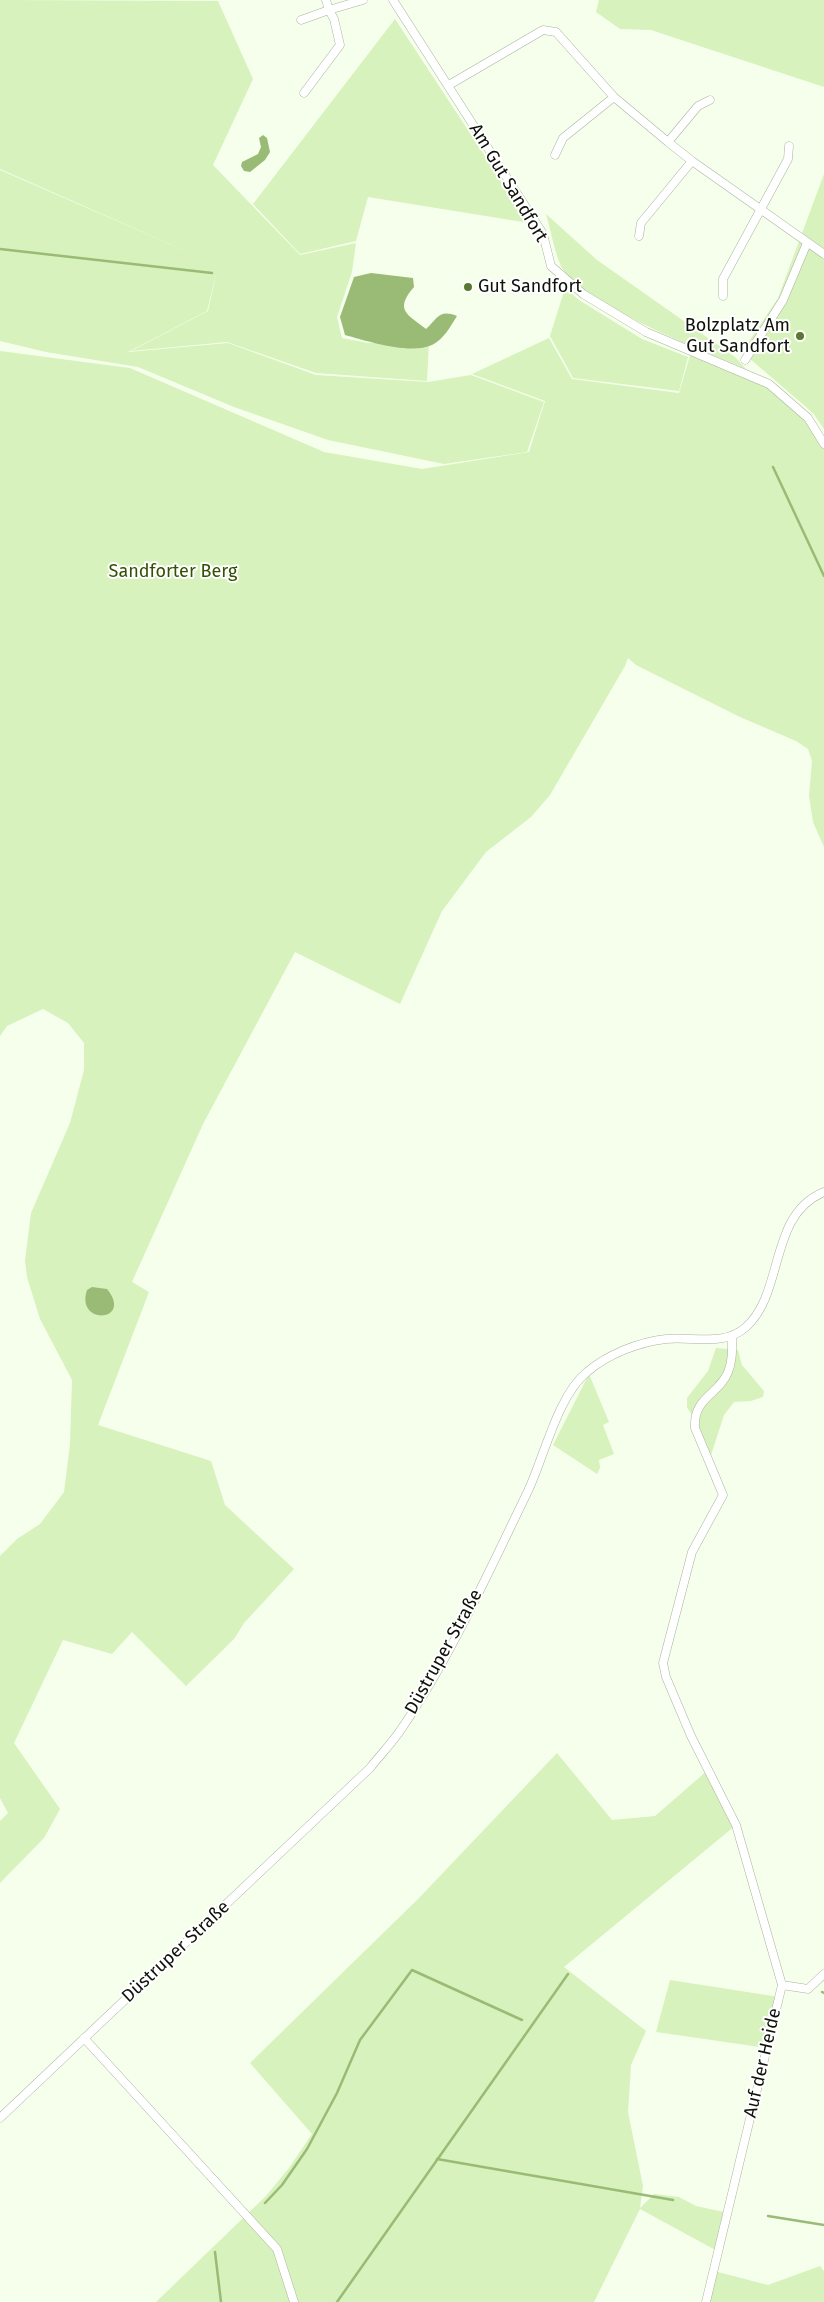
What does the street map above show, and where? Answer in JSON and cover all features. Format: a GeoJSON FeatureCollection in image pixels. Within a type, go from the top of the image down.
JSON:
{"type":"FeatureCollection","features":[{"type":"Feature","properties":{"kind":"street"},"geometry":{"type":"LineString","coordinates":[[304,93],[340,45],[334,19],[326,0]]}},
{"type":"Feature","properties":{"kind":"street"},"geometry":{"type":"LineString","coordinates":[[301,20],[364,0]]}},
{"type":"Feature","properties":{"kind":"street","name":"Am Gut Sandfort"},"geometry":{"type":"LineString","coordinates":[[393,0],[543,234],[551,266],[562,278],[583,294],[646,332],[769,384],[808,418],[824,444]]}},
{"type":"Feature","properties":{"kind":"street"},"geometry":{"type":"LineString","coordinates":[[448,85],[543,30],[556,32],[614,97],[668,142],[824,254]]}},
{"type":"Feature","properties":{"kind":"street"},"geometry":{"type":"LineString","coordinates":[[555,155],[563,138],[614,97]]}},
{"type":"Feature","properties":{"kind":"street"},"geometry":{"type":"LineString","coordinates":[[668,142],[698,106],[710,100]]}},
{"type":"Feature","properties":{"kind":"street"},"geometry":{"type":"LineString","coordinates":[[723,296],[723,279],[788,159],[789,146]]}},
{"type":"Feature","properties":{"kind":"street"},"geometry":{"type":"LineString","coordinates":[[639,236],[642,223],[692,161]]}},
{"type":"Feature","properties":{"kind":"street"},"geometry":{"type":"LineString","coordinates":[[745,360],[783,300],[807,243]]}},
{"type":"Feature","properties":{"kind":"street","name":"Düstruper Straße"},"geometry":{"type":"LineString","coordinates":[[0,2118],[370,1768],[402,1729],[431,1680],[529,1488],[562,1407],[574,1385],[586,1372],[606,1358],[635,1346],[666,1339],[716,1340],[732,1336],[746,1328],[756,1314],[793,1219],[804,1204],[824,1192]]}},
{"type":"Feature","properties":{"kind":"street","name":"Auf der Heide"},"geometry":{"type":"LineString","coordinates":[[706,2302],[782,1985],[736,1825],[691,1736],[666,1677],[664,1663],[692,1552],[723,1495],[695,1428],[694,1417],[700,1405],[727,1374],[732,1361],[732,1336]]}},
{"type":"Feature","properties":{"kind":"street"},"geometry":{"type":"LineString","coordinates":[[782,1985],[808,1990],[824,1974]]}},
{"type":"Feature","properties":{"kind":"street"},"geometry":{"type":"LineString","coordinates":[[84,2038],[277,2249],[294,2302]]}},
{"type":"Feature","properties":{"kind":"green space"},"geometry":{"type":"Polygon","coordinates":[[[0,0],[218,1],[253,79],[213,165],[300,255],[356,243],[352,272],[337,317],[342,338],[368,343],[429,341],[427,381],[316,373],[227,342],[131,351],[208,311],[218,266],[207,311],[128,352],[228,343],[316,375],[428,382],[471,375],[544,402],[527,452],[444,464],[328,440],[234,407],[138,367],[46,352],[0,341],[0,170],[218,265],[0,169],[0,0]]]}},
{"type":"Feature","properties":{"kind":"green space"},"geometry":{"type":"Polygon","coordinates":[[[599,0],[824,0],[824,87],[651,30],[620,29],[596,12],[599,0]]]}},
{"type":"Feature","properties":{"kind":"green space"},"geometry":{"type":"Polygon","coordinates":[[[395,19],[529,223],[368,197],[356,241],[300,254],[253,204],[395,19]]]}},
{"type":"Feature","properties":{"kind":"green space"},"geometry":{"type":"Polygon","coordinates":[[[824,174],[824,429],[813,413],[742,352],[778,298],[824,174]]]}},
{"type":"Feature","properties":{"kind":"green space"},"geometry":{"type":"Polygon","coordinates":[[[546,214],[597,260],[735,357],[746,369],[674,339],[617,311],[592,296],[573,281],[561,266],[546,214]]]}},
{"type":"Feature","properties":{"kind":"green space"},"geometry":{"type":"Polygon","coordinates":[[[565,288],[579,300],[642,339],[688,357],[679,391],[573,378],[550,336],[565,288]]]}},
{"type":"Feature","properties":{"kind":"green space","name":"Sandforter Berg"},"geometry":{"type":"Polygon","coordinates":[[[549,338],[572,379],[679,393],[691,352],[769,384],[808,418],[824,444],[824,847],[813,822],[809,796],[812,761],[808,749],[796,741],[740,717],[636,665],[628,658],[550,795],[531,817],[486,852],[442,911],[400,1004],[295,952],[203,1124],[132,1282],[149,1292],[98,1425],[211,1461],[225,1505],[294,1569],[244,1623],[234,1639],[186,1686],[132,1632],[112,1654],[63,1640],[14,1743],[60,1809],[44,1838],[0,1883],[0,1821],[8,1813],[0,1798],[0,1556],[17,1539],[40,1524],[64,1492],[70,1444],[72,1380],[40,1319],[27,1277],[25,1261],[31,1213],[70,1123],[84,1070],[84,1043],[68,1023],[43,1009],[7,1026],[0,1036],[0,351],[130,368],[324,452],[422,469],[529,452],[545,401],[472,374],[549,338]]]}},
{"type":"Feature","properties":{"kind":"green space"},"geometry":{"type":"Polygon","coordinates":[[[716,1348],[738,1350],[742,1365],[764,1391],[763,1397],[751,1401],[734,1402],[724,1415],[711,1455],[700,1429],[687,1407],[687,1398],[708,1371],[716,1348]]]}},
{"type":"Feature","properties":{"kind":"green space"},"geometry":{"type":"Polygon","coordinates":[[[589,1374],[609,1422],[603,1425],[614,1454],[599,1460],[600,1468],[597,1474],[553,1445],[589,1374]]]}},
{"type":"Feature","properties":{"kind":"green space"},"geometry":{"type":"Polygon","coordinates":[[[557,1753],[612,1820],[655,1816],[708,1770],[736,1825],[564,1967],[646,2031],[631,2065],[628,2112],[643,2186],[640,2208],[654,2194],[679,2197],[696,2206],[728,2213],[719,2252],[640,2209],[594,2302],[156,2302],[266,2196],[289,2168],[312,2134],[250,2063],[418,1899],[557,1753]]]}},
{"type":"Feature","properties":{"kind":"green space"},"geometry":{"type":"Polygon","coordinates":[[[670,1980],[779,1997],[767,2048],[656,2032],[670,1980]]]}},
{"type":"Feature","properties":{"kind":"green space"},"geometry":{"type":"Polygon","coordinates":[[[820,2266],[824,2271],[824,2302],[706,2302],[714,2271],[768,2285],[820,2266]]]}},
{"type":"Feature","properties":{"kind":"shaded area"},"geometry":{"type":"Polygon","coordinates":[[[263,135],[267,138],[270,152],[265,160],[250,172],[244,171],[241,166],[242,162],[258,154],[261,147],[259,138],[263,135]]]}},
{"type":"Feature","properties":{"kind":"shaded area"},"geometry":{"type":"Polygon","coordinates":[[[371,273],[413,278],[414,287],[405,301],[405,311],[426,329],[442,314],[457,316],[440,339],[432,345],[423,348],[388,346],[345,335],[340,317],[354,277],[371,273]]]}},
{"type":"Feature","properties":{"kind":"shaded area"},"geometry":{"type":"Polygon","coordinates":[[[92,1287],[107,1289],[113,1300],[114,1308],[109,1313],[103,1315],[95,1314],[89,1310],[86,1302],[87,1290],[92,1287]]]}},
{"type":"Feature","properties":{"kind":"waterway"},"geometry":{"type":"LineString","coordinates":[[0,249],[212,273]]}},
{"type":"Feature","properties":{"kind":"waterway"},"geometry":{"type":"LineString","coordinates":[[773,467],[824,576]]}},
{"type":"Feature","properties":{"kind":"waterway"},"geometry":{"type":"LineString","coordinates":[[265,2203],[282,2185],[307,2149],[337,2093],[360,2040],[412,1970],[522,2020]]}},
{"type":"Feature","properties":{"kind":"waterway"},"geometry":{"type":"LineString","coordinates":[[337,2302],[568,1974]]}},
{"type":"Feature","properties":{"kind":"waterway"},"geometry":{"type":"LineString","coordinates":[[437,2159],[673,2200]]}},
{"type":"Feature","properties":{"kind":"waterway"},"geometry":{"type":"LineString","coordinates":[[768,2216],[824,2225]]}},
{"type":"Feature","properties":{"kind":"waterway"},"geometry":{"type":"LineString","coordinates":[[215,2252],[221,2302]]}},
{"type":"Feature","properties":{"kind":"place","name":"Gut Sandfort"},"geometry":{"type":"Point","coordinates":[468,287]}},
{"type":"Feature","properties":{"kind":"place","name":"Bolzplatz Am Gut Sandfort"},"geometry":{"type":"Point","coordinates":[800,336]}}]}
